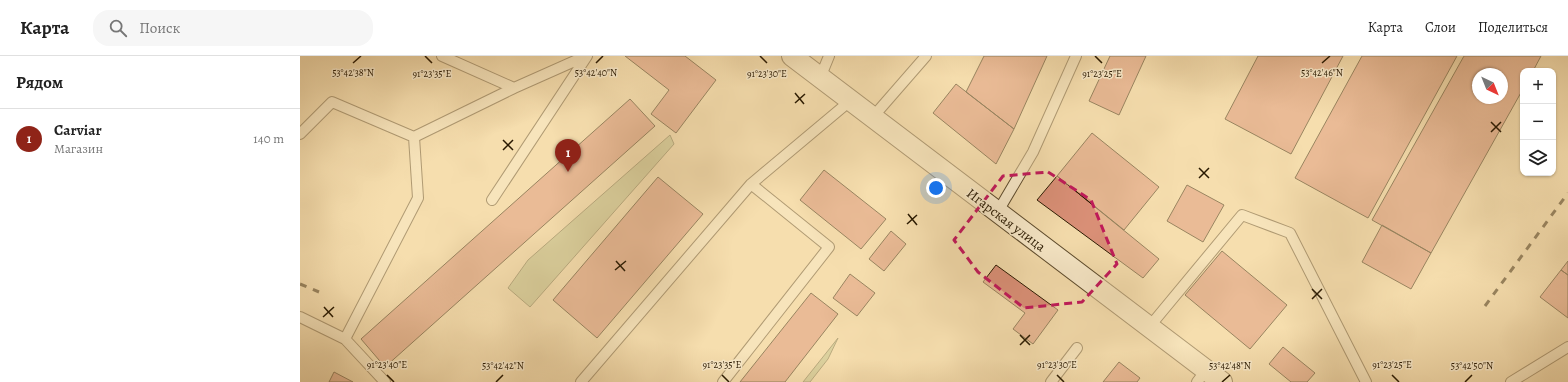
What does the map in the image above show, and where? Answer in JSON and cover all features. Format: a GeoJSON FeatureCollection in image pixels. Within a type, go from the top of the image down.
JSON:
{"type":"FeatureCollection","features":[{"type":"Feature","properties":{"kind":"street","name":"Игарская улица"},"geometry":{"type":"LineString","coordinates":[[792,56],[997,213],[1150,326],[1202,376],[1222,382]]}},
{"type":"Feature","properties":{"kind":"lane"},"geometry":{"type":"LineString","coordinates":[[442,56],[514,88]]}},
{"type":"Feature","properties":{"kind":"lane"},"geometry":{"type":"LineString","coordinates":[[300,134],[332,102],[414,137],[514,88],[587,56]]}},
{"type":"Feature","properties":{"kind":"lane"},"geometry":{"type":"LineString","coordinates":[[492,200],[587,56]]}},
{"type":"Feature","properties":{"kind":"lane"},"geometry":{"type":"LineString","coordinates":[[820,78],[829,56]]}},
{"type":"Feature","properties":{"kind":"lane"},"geometry":{"type":"LineString","coordinates":[[872,118],[926,56]]}},
{"type":"Feature","properties":{"kind":"lane"},"geometry":{"type":"LineString","coordinates":[[997,213],[1033,152],[1076,56]]}},
{"type":"Feature","properties":{"kind":"lane"},"geometry":{"type":"LineString","coordinates":[[580,382],[751,184],[850,101]]}},
{"type":"Feature","properties":{"kind":"lane"},"geometry":{"type":"LineString","coordinates":[[345,339],[418,198],[414,137]]}},
{"type":"Feature","properties":{"kind":"lane"},"geometry":{"type":"LineString","coordinates":[[723,382],[829,247],[751,184]]}},
{"type":"Feature","properties":{"kind":"lane"},"geometry":{"type":"LineString","coordinates":[[1150,326],[1242,215],[1290,233],[1366,382]]}},
{"type":"Feature","properties":{"kind":"lane"},"geometry":{"type":"LineString","coordinates":[[300,317],[345,339],[385,382]]}},
{"type":"Feature","properties":{"kind":"lane"},"geometry":{"type":"LineString","coordinates":[[1511,382],[1568,347]]}},
{"type":"Feature","properties":{"kind":"lane"},"geometry":{"type":"LineString","coordinates":[[1052,382],[1077,348]]}},
{"type":"Feature","properties":{"kind":"highlighted area"},"geometry":{"type":"Polygon","coordinates":[[[1048,172],[1091,200],[1117,264],[1082,302],[1024,308],[978,272],[954,240],[1003,176],[1048,172]]]}},
{"type":"Feature","properties":{"kind":"green space"},"geometry":{"type":"Polygon","coordinates":[[[670,135],[674,144],[530,307],[508,288],[528,260],[670,135]]]}},
{"type":"Feature","properties":{"kind":"green space"},"geometry":{"type":"Polygon","coordinates":[[[838,338],[828,359],[810,382],[803,382],[838,338]]]}},
{"type":"Feature","properties":{"kind":"building"},"geometry":{"type":"Polygon","coordinates":[[[625,56],[685,56],[716,80],[676,133],[651,114],[669,90],[625,56]]]}},
{"type":"Feature","properties":{"kind":"building"},"geometry":{"type":"Polygon","coordinates":[[[984,56],[1047,56],[1014,129],[966,92],[984,56]]]}},
{"type":"Feature","properties":{"kind":"building"},"geometry":{"type":"Polygon","coordinates":[[[1110,56],[1146,56],[1119,115],[1089,101],[1110,56]]]}},
{"type":"Feature","properties":{"kind":"building"},"geometry":{"type":"Polygon","coordinates":[[[1258,56],[1343,56],[1291,154],[1225,119],[1258,56]]]}},
{"type":"Feature","properties":{"kind":"building"},"geometry":{"type":"Polygon","coordinates":[[[1362,56],[1457,56],[1368,218],[1295,178],[1362,56]]]}},
{"type":"Feature","properties":{"kind":"building"},"geometry":{"type":"Polygon","coordinates":[[[1464,56],[1541,56],[1535,68],[1520,68],[1520,94],[1431,253],[1372,220],[1464,56]]]}},
{"type":"Feature","properties":{"kind":"building"},"geometry":{"type":"Polygon","coordinates":[[[956,84],[1014,129],[996,164],[933,113],[956,84]]]}},
{"type":"Feature","properties":{"kind":"building"},"geometry":{"type":"Polygon","coordinates":[[[630,99],[655,126],[385,367],[361,339],[630,99]]]}},
{"type":"Feature","properties":{"kind":"building"},"geometry":{"type":"Polygon","coordinates":[[[1092,133],[1159,187],[1124,230],[1057,176],[1092,133]]]}},
{"type":"Feature","properties":{"kind":"building"},"geometry":{"type":"Polygon","coordinates":[[[824,170],[886,219],[861,249],[800,200],[824,170]]]}},
{"type":"Feature","properties":{"kind":"building"},"geometry":{"type":"Polygon","coordinates":[[[1057,176],[1159,259],[1143,278],[1037,200],[1057,176]]]}},
{"type":"Feature","properties":{"kind":"building"},"geometry":{"type":"Polygon","coordinates":[[[658,177],[703,214],[597,338],[553,300],[658,177]]]}},
{"type":"Feature","properties":{"kind":"building"},"geometry":{"type":"Polygon","coordinates":[[[1187,185],[1224,205],[1203,242],[1167,221],[1187,185]]]}},
{"type":"Feature","properties":{"kind":"building"},"geometry":{"type":"Polygon","coordinates":[[[1382,225],[1431,253],[1411,289],[1362,262],[1382,225]]]}},
{"type":"Feature","properties":{"kind":"building"},"geometry":{"type":"Polygon","coordinates":[[[891,231],[906,244],[884,271],[869,259],[891,231]]]}},
{"type":"Feature","properties":{"kind":"building"},"geometry":{"type":"Polygon","coordinates":[[[1222,251],[1287,305],[1250,349],[1185,295],[1222,251]]]}},
{"type":"Feature","properties":{"kind":"building"},"geometry":{"type":"Polygon","coordinates":[[[1568,261],[1568,275],[1561,270],[1568,261]]]}},
{"type":"Feature","properties":{"kind":"building"},"geometry":{"type":"Polygon","coordinates":[[[996,265],[1058,310],[1033,344],[1013,329],[1025,313],[983,282],[996,265]]]}},
{"type":"Feature","properties":{"kind":"building"},"geometry":{"type":"Polygon","coordinates":[[[1561,270],[1568,275],[1568,318],[1540,297],[1561,270]]]}},
{"type":"Feature","properties":{"kind":"building"},"geometry":{"type":"Polygon","coordinates":[[[850,274],[875,293],[857,316],[833,298],[850,274]]]}},
{"type":"Feature","properties":{"kind":"building"},"geometry":{"type":"Polygon","coordinates":[[[811,293],[838,314],[785,382],[740,382],[811,293]]]}},
{"type":"Feature","properties":{"kind":"building"},"geometry":{"type":"Polygon","coordinates":[[[1283,347],[1315,373],[1307,382],[1291,382],[1269,364],[1283,347]]]}},
{"type":"Feature","properties":{"kind":"building"},"geometry":{"type":"Polygon","coordinates":[[[1119,362],[1140,378],[1137,382],[1103,382],[1119,362]]]}},
{"type":"Feature","properties":{"kind":"building"},"geometry":{"type":"Polygon","coordinates":[[[334,372],[353,382],[329,382],[334,372]]]}},
{"type":"Feature","properties":{"kind":"railway"},"geometry":{"type":"LineString","coordinates":[[1485,306],[1568,193]]}},
{"type":"Feature","properties":{"kind":"railway"},"geometry":{"type":"LineString","coordinates":[[300,284],[319,292]]}},
{"type":"Feature","properties":{"kind":"place","name":"Carviar"},"geometry":{"type":"Point","coordinates":[568,172]}}]}
